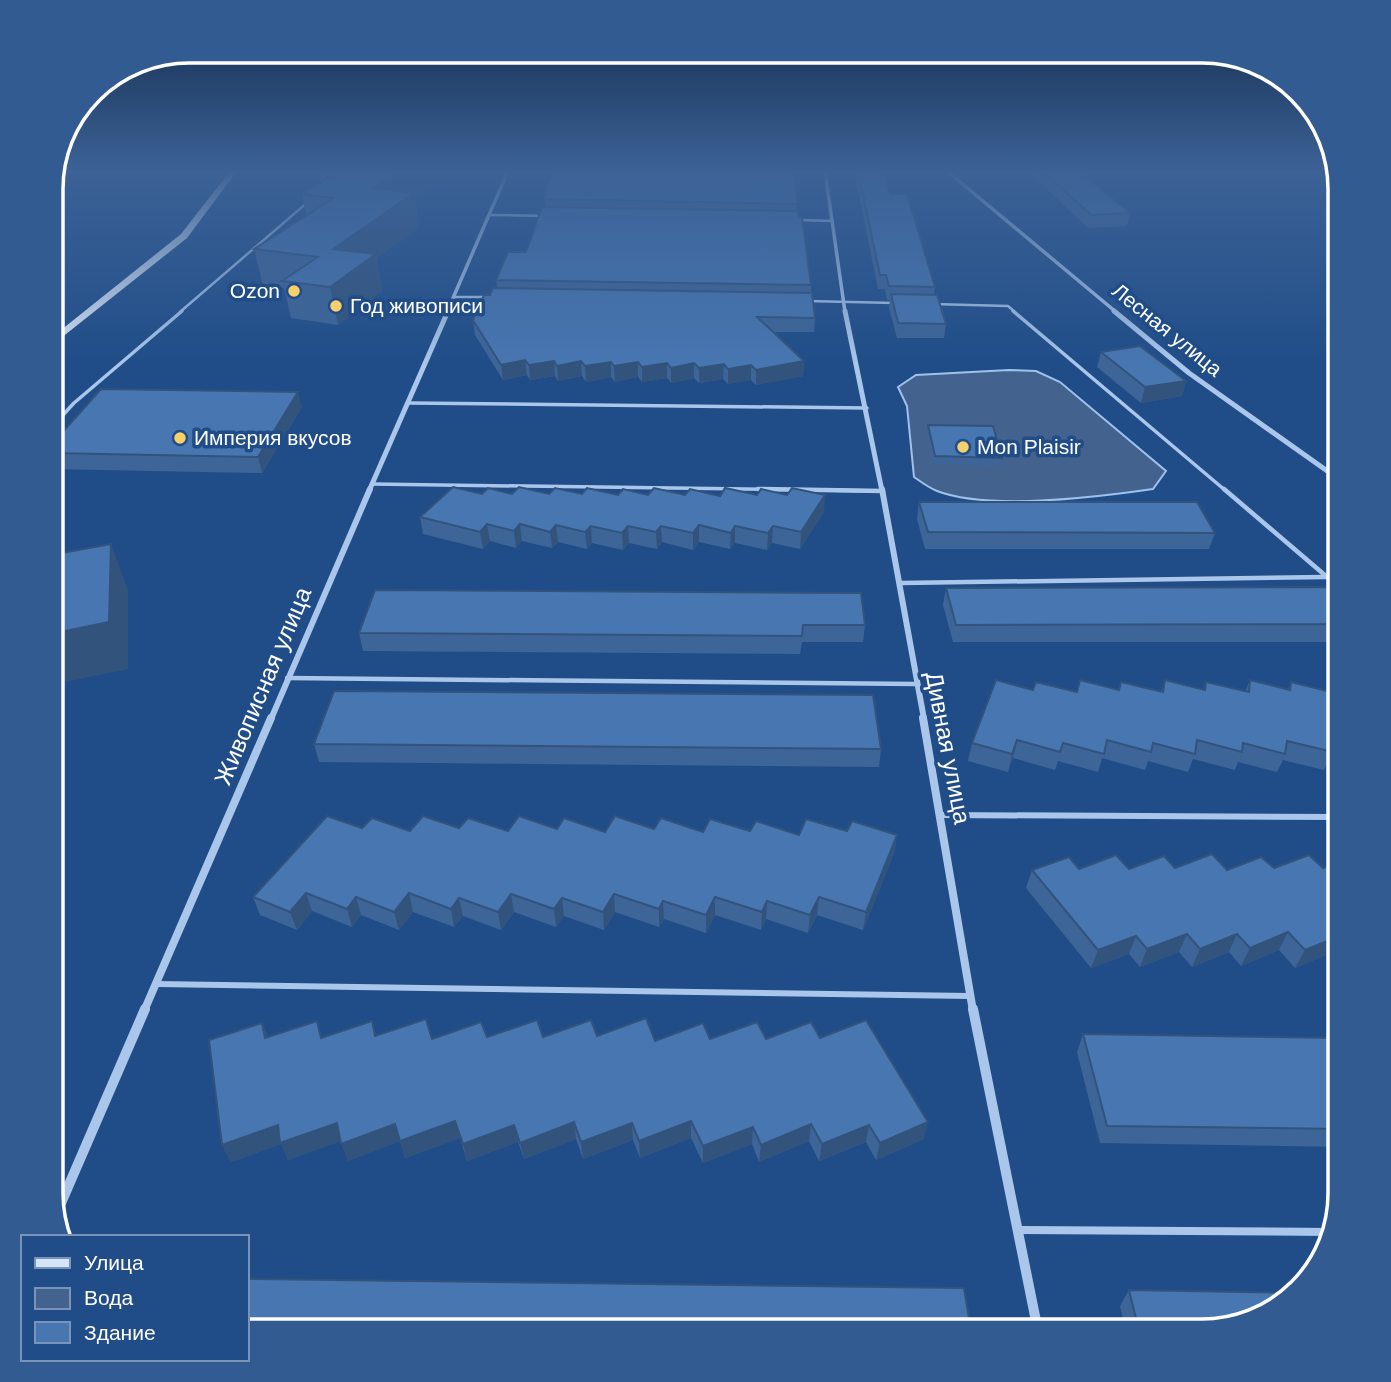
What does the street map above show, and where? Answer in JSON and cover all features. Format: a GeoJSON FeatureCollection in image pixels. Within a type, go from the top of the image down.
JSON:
{"type":"FeatureCollection","features":[{"type":"Feature","properties":{"kind":"main road"},"geometry":{"type":"LineString","coordinates":[[63,333],[184,235]]}},
{"type":"Feature","properties":{"kind":"street","name":"Живописная улица"},"geometry":{"type":"LineString","coordinates":[[63,1198],[481,235]]}},
{"type":"Feature","properties":{"kind":"street","name":"Дивная улица"},"geometry":{"type":"LineString","coordinates":[[835,235],[843,302],[901,583],[916,684],[942,815],[970,996],[1020,1230],[1036,1319]]}},
{"type":"Feature","properties":{"kind":"street","name":"Лесная улица"},"geometry":{"type":"LineString","coordinates":[[1024,235],[1189,373],[1328,471]]}},
{"type":"Feature","properties":{"kind":"lane"},"geometry":{"type":"LineString","coordinates":[[63,415],[269,235]]}},
{"type":"Feature","properties":{"kind":"lane"},"geometry":{"type":"LineString","coordinates":[[454,296],[495,297]]}},
{"type":"Feature","properties":{"kind":"lane"},"geometry":{"type":"LineString","coordinates":[[802,301],[898,303]]}},
{"type":"Feature","properties":{"kind":"lane"},"geometry":{"type":"LineString","coordinates":[[925,304],[1008,306],[1326,576]]}},
{"type":"Feature","properties":{"kind":"lane"},"geometry":{"type":"LineString","coordinates":[[408,403],[867,408]]}},
{"type":"Feature","properties":{"kind":"lane"},"geometry":{"type":"LineString","coordinates":[[372,484],[883,491]]}},
{"type":"Feature","properties":{"kind":"lane"},"geometry":{"type":"LineString","coordinates":[[901,583],[1326,576]]}},
{"type":"Feature","properties":{"kind":"lane"},"geometry":{"type":"LineString","coordinates":[[287,678],[916,684]]}},
{"type":"Feature","properties":{"kind":"lane"},"geometry":{"type":"LineString","coordinates":[[942,815],[1328,817]]}},
{"type":"Feature","properties":{"kind":"lane"},"geometry":{"type":"LineString","coordinates":[[156,984],[970,996]]}},
{"type":"Feature","properties":{"kind":"lane"},"geometry":{"type":"LineString","coordinates":[[1020,1230],[1322,1232]]}},
{"type":"Feature","properties":{"kind":"water"},"geometry":{"type":"Polygon","coordinates":[[[1036,371],[1060,382],[1166,471],[1153,489],[1044,500],[985,500],[937,491],[914,477],[907,406],[898,387],[916,375],[1036,371]]]}},
{"type":"Feature","properties":{"kind":"building"},"geometry":{"type":"Polygon","coordinates":[[[275,235],[353,235],[333,249],[376,254],[330,287],[282,281],[318,257],[254,249],[275,235]]]}},
{"type":"Feature","properties":{"kind":"building"},"geometry":{"type":"Polygon","coordinates":[[[532,235],[804,235],[811,285],[496,280],[508,252],[526,252],[532,235]]]}},
{"type":"Feature","properties":{"kind":"building"},"geometry":{"type":"Polygon","coordinates":[[[872,235],[919,235],[935,287],[889,286],[886,275],[880,275],[872,235]]]}},
{"type":"Feature","properties":{"kind":"building"},"geometry":{"type":"Polygon","coordinates":[[[493,288],[812,293],[815,318],[757,317],[804,361],[756,370],[751,365],[728,369],[724,364],[699,368],[694,363],[671,368],[667,363],[642,367],[638,362],[614,366],[611,362],[585,366],[581,361],[557,366],[554,361],[529,365],[525,360],[501,365],[473,320],[484,295],[490,295],[493,288]]]}},
{"type":"Feature","properties":{"kind":"building"},"geometry":{"type":"Polygon","coordinates":[[[891,294],[937,295],[946,324],[898,323],[891,294]]]}},
{"type":"Feature","properties":{"kind":"building"},"geometry":{"type":"Polygon","coordinates":[[[1140,346],[1186,381],[1145,387],[1101,352],[1140,346]]]}},
{"type":"Feature","properties":{"kind":"building","name":"Империя вкусов"},"geometry":{"type":"Polygon","coordinates":[[[101,389],[298,392],[258,457],[63,453],[63,432],[101,389]]]}},
{"type":"Feature","properties":{"kind":"building"},"geometry":{"type":"Polygon","coordinates":[[[928,425],[993,426],[1002,458],[935,456],[928,425]]]}},
{"type":"Feature","properties":{"kind":"building"},"geometry":{"type":"Polygon","coordinates":[[[453,487],[482,494],[488,488],[512,494],[519,487],[549,494],[555,488],[582,494],[587,488],[618,495],[623,489],[648,495],[654,488],[685,495],[690,489],[720,496],[725,488],[757,495],[761,489],[787,495],[792,488],[825,495],[801,532],[773,526],[768,533],[735,526],[731,533],[699,525],[693,533],[661,526],[656,532],[628,526],[622,533],[591,526],[585,532],[556,525],[550,532],[520,524],[514,531],[487,524],[480,532],[420,517],[453,487]]]}},
{"type":"Feature","properties":{"kind":"building"},"geometry":{"type":"Polygon","coordinates":[[[919,502],[1197,502],[1215,533],[928,532],[919,502]]]}},
{"type":"Feature","properties":{"kind":"building"},"geometry":{"type":"Polygon","coordinates":[[[111,544],[109,622],[63,632],[63,553],[111,544]]]}},
{"type":"Feature","properties":{"kind":"building"},"geometry":{"type":"Polygon","coordinates":[[[1328,587],[1328,624],[956,625],[946,588],[1328,587]]]}},
{"type":"Feature","properties":{"kind":"building"},"geometry":{"type":"Polygon","coordinates":[[[375,590],[861,593],[865,625],[803,625],[802,636],[359,633],[375,590]]]}},
{"type":"Feature","properties":{"kind":"building"},"geometry":{"type":"Polygon","coordinates":[[[996,680],[1033,690],[1036,682],[1077,692],[1080,680],[1119,690],[1121,682],[1163,692],[1165,680],[1205,690],[1206,682],[1249,692],[1250,680],[1290,690],[1291,682],[1328,691],[1328,751],[1287,741],[1285,754],[1243,743],[1242,752],[1197,740],[1195,754],[1153,743],[1151,752],[1107,740],[1104,754],[1063,743],[1060,752],[1017,740],[1012,754],[972,743],[996,680]]]}},
{"type":"Feature","properties":{"kind":"building"},"geometry":{"type":"Polygon","coordinates":[[[334,691],[873,695],[881,749],[314,744],[334,691]]]}},
{"type":"Feature","properties":{"kind":"building"},"geometry":{"type":"Polygon","coordinates":[[[327,816],[362,828],[372,818],[410,831],[423,816],[459,828],[468,818],[508,831],[519,816],[557,829],[564,818],[605,832],[615,816],[654,829],[661,818],[703,832],[710,819],[750,831],[756,821],[799,835],[806,819],[847,831],[852,821],[897,835],[866,912],[819,897],[810,915],[767,901],[762,912],[715,897],[706,915],[663,901],[659,909],[614,894],[603,912],[562,898],[554,909],[511,894],[498,912],[459,898],[451,909],[409,893],[394,912],[356,897],[347,909],[306,893],[290,912],[253,897],[327,816]]]}},
{"type":"Feature","properties":{"kind":"building"},"geometry":{"type":"Polygon","coordinates":[[[1212,854],[1227,870],[1261,857],[1274,868],[1309,855],[1323,868],[1328,866],[1328,941],[1305,950],[1288,932],[1250,948],[1237,934],[1200,949],[1187,934],[1147,949],[1136,936],[1098,950],[1032,870],[1069,857],[1079,869],[1116,855],[1129,869],[1164,856],[1175,868],[1212,854]]]}},
{"type":"Feature","properties":{"kind":"building"},"geometry":{"type":"Polygon","coordinates":[[[646,1018],[655,1041],[703,1023],[710,1039],[757,1022],[766,1039],[811,1022],[820,1038],[866,1020],[928,1122],[880,1143],[869,1125],[822,1144],[811,1124],[761,1145],[753,1127],[703,1146],[691,1121],[639,1141],[632,1123],[581,1142],[574,1122],[520,1143],[514,1125],[463,1144],[455,1121],[400,1141],[395,1124],[341,1144],[337,1123],[280,1143],[278,1125],[222,1145],[209,1040],[262,1023],[265,1038],[317,1021],[321,1038],[372,1021],[375,1036],[426,1019],[432,1039],[481,1022],[487,1037],[537,1020],[543,1037],[591,1020],[597,1036],[646,1018]]]}},
{"type":"Feature","properties":{"kind":"building"},"geometry":{"type":"Polygon","coordinates":[[[1083,1034],[1328,1038],[1328,1129],[1107,1126],[1083,1034]]]}},
{"type":"Feature","properties":{"kind":"building"},"geometry":{"type":"Polygon","coordinates":[[[248,1279],[964,1288],[969,1319],[248,1319],[248,1279]]]}},
{"type":"Feature","properties":{"kind":"building"},"geometry":{"type":"Polygon","coordinates":[[[1129,1290],[1279,1293],[1258,1306],[1227,1317],[1136,1319],[1129,1290]]]}},
{"type":"Feature","properties":{"kind":"place","name":"Ozon"},"geometry":{"type":"Point","coordinates":[294,291]}},
{"type":"Feature","properties":{"kind":"place","name":"Год живописи"},"geometry":{"type":"Point","coordinates":[336,306]}},
{"type":"Feature","properties":{"kind":"place","name":"Империя вкусов"},"geometry":{"type":"Point","coordinates":[180,438]}},
{"type":"Feature","properties":{"kind":"place","name":"Mon Plaisir"},"geometry":{"type":"Point","coordinates":[963,447]}}]}
